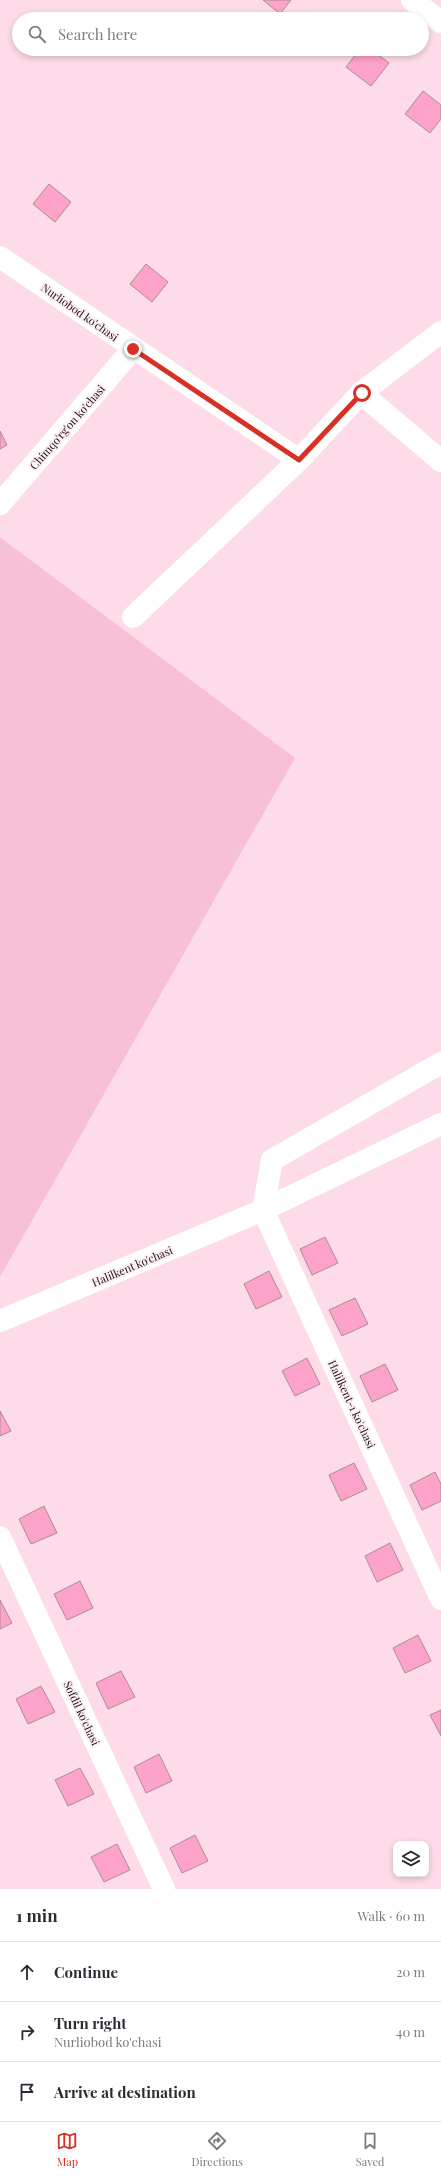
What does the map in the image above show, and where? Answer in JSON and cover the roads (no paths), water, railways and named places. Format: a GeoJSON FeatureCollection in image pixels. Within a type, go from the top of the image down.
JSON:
{"type":"FeatureCollection","features":[{"type":"Feature","properties":{"kind":"street"},"geometry":{"type":"LineString","coordinates":[[412,0],[428,12]]}},
{"type":"Feature","properties":{"kind":"street"},"geometry":{"type":"LineString","coordinates":[[429,13],[441,22]]}},
{"type":"Feature","properties":{"kind":"street","name":"Nurliobod ko'chasi"},"geometry":{"type":"LineString","coordinates":[[0,257],[133,349],[299,460]]}},
{"type":"Feature","properties":{"kind":"street"},"geometry":{"type":"LineString","coordinates":[[133,617],[299,460],[362,393],[441,332]]}},
{"type":"Feature","properties":{"kind":"street","name":"Chimqo'rg'on ko'chasi"},"geometry":{"type":"LineString","coordinates":[[0,504],[133,349]]}},
{"type":"Feature","properties":{"kind":"street"},"geometry":{"type":"LineString","coordinates":[[362,393],[441,461]]}},
{"type":"Feature","properties":{"kind":"street"},"geometry":{"type":"LineString","coordinates":[[263,1210],[272,1160],[441,1063]]}},
{"type":"Feature","properties":{"kind":"street","name":"Halilkent ko'chasi"},"geometry":{"type":"LineString","coordinates":[[0,1322],[263,1210],[441,1124]]}},
{"type":"Feature","properties":{"kind":"street","name":"Halilkent-1 ko'chasi"},"geometry":{"type":"LineString","coordinates":[[263,1210],[441,1599]]}},
{"type":"Feature","properties":{"kind":"street","name":"Sofdil ko'chasi"},"geometry":{"type":"LineString","coordinates":[[0,1537],[164,1889]]}}]}
